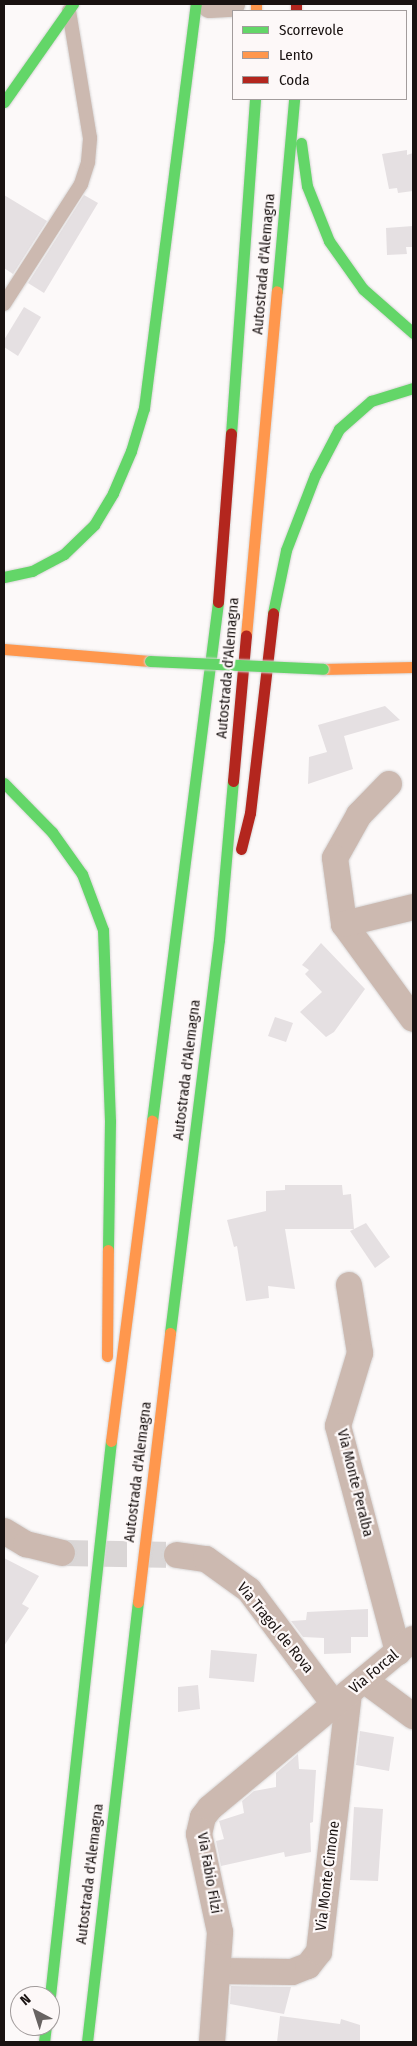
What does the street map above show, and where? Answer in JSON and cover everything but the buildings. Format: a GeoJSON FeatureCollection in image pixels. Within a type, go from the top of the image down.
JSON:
{"type":"FeatureCollection","features":[{"type":"Feature","properties":{"kind":"highway"},"geometry":{"type":"LineString","coordinates":[[4,577],[32,571],[64,554],[94,525],[113,493],[131,451],[144,408],[213,4]]}},
{"type":"Feature","properties":{"kind":"highway"},"geometry":{"type":"LineString","coordinates":[[4,102],[71,7]]}},
{"type":"Feature","properties":{"kind":"highway","name":"Autostrada d'Alemagna"},"geometry":{"type":"LineString","coordinates":[[51,1986],[105,1490],[219,596],[255,100]]}},
{"type":"Feature","properties":{"kind":"highway"},"geometry":{"type":"LineString","coordinates":[[295,100],[306,186],[329,241],[363,289],[413,332]]}},
{"type":"Feature","properties":{"kind":"highway","name":"Autostrada d'Alemagna"},"geometry":{"type":"LineString","coordinates":[[87,2042],[148,1504],[219,940],[295,100]]}},
{"type":"Feature","properties":{"kind":"highway"},"geometry":{"type":"LineString","coordinates":[[219,940],[250,813],[268,635],[286,550],[315,475],[339,429],[371,401],[413,388]]}},
{"type":"Feature","properties":{"kind":"highway"},"geometry":{"type":"LineString","coordinates":[[4,649],[150,661],[323,669],[413,667]]}},
{"type":"Feature","properties":{"kind":"highway"},"geometry":{"type":"LineString","coordinates":[[4,783],[52,832],[82,874],[103,930],[110,1121],[105,1490]]}},
{"type":"Feature","properties":{"kind":"street"},"geometry":{"type":"LineString","coordinates":[[389,784],[359,815],[335,858],[344,924],[413,1019]]}},
{"type":"Feature","properties":{"kind":"street"},"geometry":{"type":"LineString","coordinates":[[344,924],[413,907]]}},
{"type":"Feature","properties":{"kind":"street","name":"Via Monte Peralba"},"geometry":{"type":"LineString","coordinates":[[349,1285],[360,1353],[338,1426],[405,1646]]}},
{"type":"Feature","properties":{"kind":"street"},"geometry":{"type":"LineString","coordinates":[[4,1531],[26,1544],[62,1552]]}},
{"type":"Feature","properties":{"kind":"street","name":"Via Tragol de Rova"},"geometry":{"type":"LineString","coordinates":[[177,1555],[206,1560],[249,1590],[349,1692],[413,1716]]}},
{"type":"Feature","properties":{"kind":"street","name":"Via Forcal"},"geometry":{"type":"LineString","coordinates":[[349,1692],[405,1646]]}},
{"type":"Feature","properties":{"kind":"street","name":"Via Fabio Filzi"},"geometry":{"type":"LineString","coordinates":[[212,2042],[219,1971],[220,1932],[200,1834],[203,1818],[210,1808],[349,1692]]}},
{"type":"Feature","properties":{"kind":"street","name":"Via Monte Cimone"},"geometry":{"type":"LineString","coordinates":[[219,1971],[292,1972],[308,1966],[319,1952],[349,1692]]}},
{"type":"Feature","properties":{"kind":"lane"},"geometry":{"type":"LineString","coordinates":[[4,304],[81,184],[88,162],[90,138],[71,7]]}},
{"type":"Feature","properties":{"kind":"tunnel"},"geometry":{"type":"LineString","coordinates":[[62,1553],[177,1555]]}},
{"type":"Feature","properties":{"kind":"traffic: fast"},"geometry":{"type":"LineString","coordinates":[[4,102],[73,4]]}},
{"type":"Feature","properties":{"kind":"traffic: fast"},"geometry":{"type":"LineString","coordinates":[[4,577],[32,571],[64,554],[94,525],[113,493],[131,451],[144,408],[196,4]]}},
{"type":"Feature","properties":{"kind":"traffic: fast"},"geometry":{"type":"LineString","coordinates":[[231,434],[255,100]]}},
{"type":"Feature","properties":{"kind":"traffic: fast"},"geometry":{"type":"LineString","coordinates":[[277,291],[294,100]]}},
{"type":"Feature","properties":{"kind":"traffic: fast"},"geometry":{"type":"LineString","coordinates":[[301,143],[307,186],[329,241],[363,289],[413,333]]}},
{"type":"Feature","properties":{"kind":"traffic: fast"},"geometry":{"type":"LineString","coordinates":[[273,613],[286,550],[315,475],[339,429],[371,401],[413,388]]}},
{"type":"Feature","properties":{"kind":"traffic: fast"},"geometry":{"type":"LineString","coordinates":[[152,1121],[218,602]]}},
{"type":"Feature","properties":{"kind":"traffic: fast"},"geometry":{"type":"LineString","coordinates":[[150,661],[323,669]]}},
{"type":"Feature","properties":{"kind":"traffic: fast"},"geometry":{"type":"LineString","coordinates":[[170,1333],[219,940],[233,781]]}},
{"type":"Feature","properties":{"kind":"traffic: fast"},"geometry":{"type":"LineString","coordinates":[[4,783],[52,832],[82,874],[103,930],[110,1121],[108,1250]]}},
{"type":"Feature","properties":{"kind":"traffic: fast"},"geometry":{"type":"LineString","coordinates":[[51,1986],[111,1441]]}},
{"type":"Feature","properties":{"kind":"traffic: fast"},"geometry":{"type":"LineString","coordinates":[[87,2042],[138,1602]]}},
{"type":"Feature","properties":{"kind":"traffic: fast"},"geometry":{"type":"LineString","coordinates":[[44,2042],[45,2036]]}},
{"type":"Feature","properties":{"kind":"traffic: slow"},"geometry":{"type":"LineString","coordinates":[[256,4],[256,10]]}},
{"type":"Feature","properties":{"kind":"traffic: slow"},"geometry":{"type":"LineString","coordinates":[[246,636],[277,291]]}},
{"type":"Feature","properties":{"kind":"traffic: slow"},"geometry":{"type":"LineString","coordinates":[[4,649],[150,661]]}},
{"type":"Feature","properties":{"kind":"traffic: slow"},"geometry":{"type":"LineString","coordinates":[[323,669],[413,667]]}},
{"type":"Feature","properties":{"kind":"traffic: slow"},"geometry":{"type":"LineString","coordinates":[[111,1441],[152,1121]]}},
{"type":"Feature","properties":{"kind":"traffic: slow"},"geometry":{"type":"LineString","coordinates":[[107,1356],[108,1250]]}},
{"type":"Feature","properties":{"kind":"traffic: slow"},"geometry":{"type":"LineString","coordinates":[[138,1602],[170,1333]]}},
{"type":"Feature","properties":{"kind":"traffic: jam"},"geometry":{"type":"LineString","coordinates":[[296,4],[296,10]]}},
{"type":"Feature","properties":{"kind":"traffic: jam"},"geometry":{"type":"LineString","coordinates":[[218,602],[231,434]]}},
{"type":"Feature","properties":{"kind":"traffic: jam"},"geometry":{"type":"LineString","coordinates":[[241,849],[250,813],[273,613]]}},
{"type":"Feature","properties":{"kind":"traffic: jam"},"geometry":{"type":"LineString","coordinates":[[233,781],[246,636]]}}]}
